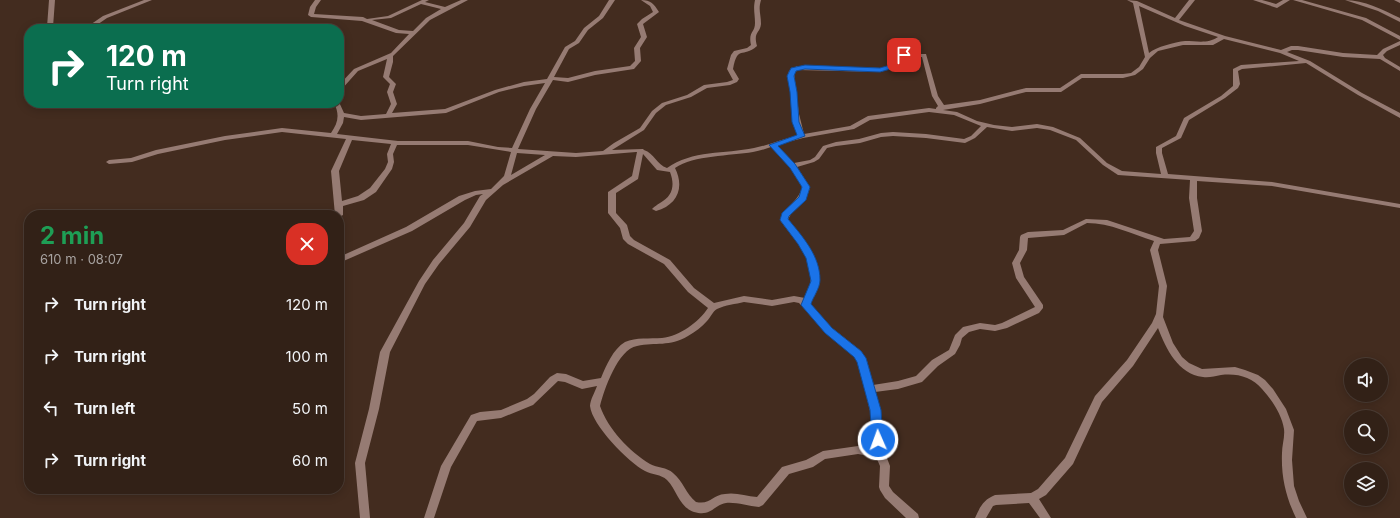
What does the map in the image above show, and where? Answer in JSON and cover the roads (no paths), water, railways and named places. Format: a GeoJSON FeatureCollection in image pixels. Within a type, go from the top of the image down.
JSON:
{"type":"FeatureCollection","features":[{"type":"Feature","properties":{"kind":"street"},"geometry":{"type":"LineString","coordinates":[[50,24],[52,0]]}},
{"type":"Feature","properties":{"kind":"street"},"geometry":{"type":"LineString","coordinates":[[94,24],[105,17],[149,0]]}},
{"type":"Feature","properties":{"kind":"street"},"geometry":{"type":"LineString","coordinates":[[318,0],[313,7],[311,15],[313,16],[365,19],[389,17],[424,1],[445,8]]}},
{"type":"Feature","properties":{"kind":"street"},"geometry":{"type":"LineString","coordinates":[[344,83],[356,70],[390,55],[398,49],[428,19],[445,8],[465,0]]}},
{"type":"Feature","properties":{"kind":"street"},"geometry":{"type":"LineString","coordinates":[[500,184],[507,176],[515,149],[554,68],[567,48],[577,42],[586,29],[601,17],[612,0]]}},
{"type":"Feature","properties":{"kind":"street"},"geometry":{"type":"LineString","coordinates":[[342,115],[358,118],[446,111],[497,91],[524,84],[550,79],[568,80],[595,73],[632,68],[638,61],[637,48],[645,36],[640,24],[656,12],[652,5],[644,0]]}},
{"type":"Feature","properties":{"kind":"street"},"geometry":{"type":"LineString","coordinates":[[604,153],[642,129],[654,112],[664,104],[685,98],[706,86],[728,84],[735,81],[736,79],[730,69],[732,57],[736,52],[754,46],[752,37],[758,25],[756,9],[758,0]]}},
{"type":"Feature","properties":{"kind":"street"},"geometry":{"type":"LineString","coordinates":[[1176,20],[1192,0]]}},
{"type":"Feature","properties":{"kind":"street"},"geometry":{"type":"LineString","coordinates":[[1256,0],[1277,6],[1287,0]]}},
{"type":"Feature","properties":{"kind":"street"},"geometry":{"type":"LineString","coordinates":[[1296,0],[1364,19],[1400,38]]}},
{"type":"Feature","properties":{"kind":"street"},"geometry":{"type":"LineString","coordinates":[[1348,0],[1380,10],[1400,20]]}},
{"type":"Feature","properties":{"kind":"street"},"geometry":{"type":"LineString","coordinates":[[1133,1],[1176,20],[1223,37],[1282,52],[1308,62],[1360,94],[1400,116]]}},
{"type":"Feature","properties":{"kind":"street"},"geometry":{"type":"LineString","coordinates":[[1133,1],[1139,13],[1143,44],[1148,58]]}},
{"type":"Feature","properties":{"kind":"street"},"geometry":{"type":"LineString","coordinates":[[365,19],[398,32],[413,33]]}},
{"type":"Feature","properties":{"kind":"street"},"geometry":{"type":"LineString","coordinates":[[110,162],[132,160],[165,150],[263,132],[287,130],[395,142],[468,143],[498,149],[515,149],[552,154],[576,155],[641,150],[650,156],[659,168],[665,171],[672,169],[678,163],[687,160],[717,154],[747,152],[802,136],[852,128],[868,118],[980,102],[1026,90],[1061,90],[1081,76],[1123,76],[1133,74],[1141,68],[1156,50],[1189,43],[1213,44],[1223,37]]}},
{"type":"Feature","properties":{"kind":"street"},"geometry":{"type":"LineString","coordinates":[[1380,57],[1384,50],[1400,42]]}},
{"type":"Feature","properties":{"kind":"street"},"geometry":{"type":"LineString","coordinates":[[1282,52],[1286,49],[1298,48],[1343,55],[1380,57],[1400,70]]}},
{"type":"Feature","properties":{"kind":"street"},"geometry":{"type":"LineString","coordinates":[[388,116],[394,104],[390,92],[393,84],[386,77],[390,62],[390,55]]}},
{"type":"Feature","properties":{"kind":"street"},"geometry":{"type":"LineString","coordinates":[[802,136],[795,122],[794,92],[791,76],[793,70],[797,68],[876,70],[892,67],[904,55],[924,55],[934,96],[942,108]]}},
{"type":"Feature","properties":{"kind":"street"},"geometry":{"type":"LineString","coordinates":[[1165,177],[1159,153],[1159,146],[1179,136],[1186,119],[1223,97],[1236,87],[1235,70],[1241,67],[1308,62]]}},
{"type":"Feature","properties":{"kind":"street"},"geometry":{"type":"LineString","coordinates":[[333,135],[340,124],[342,115],[339,108]]}},
{"type":"Feature","properties":{"kind":"street"},"geometry":{"type":"LineString","coordinates":[[929,110],[955,113],[985,125],[1005,129],[1037,126],[1051,128],[1078,139],[1105,164],[1115,171],[1124,174],[1272,184],[1400,206]]}},
{"type":"Feature","properties":{"kind":"street"},"geometry":{"type":"LineString","coordinates":[[793,166],[812,161],[817,158],[825,147],[836,144],[893,134],[926,136],[965,141],[973,137],[985,125]]}},
{"type":"Feature","properties":{"kind":"street"},"geometry":{"type":"LineString","coordinates":[[339,210],[335,171],[350,137]]}},
{"type":"Feature","properties":{"kind":"street"},"geometry":{"type":"LineString","coordinates":[[339,205],[361,198],[373,190],[388,169],[391,162],[390,154],[395,142]]}},
{"type":"Feature","properties":{"kind":"street"},"geometry":{"type":"LineString","coordinates":[[773,145],[793,166],[806,187],[806,192],[803,198],[785,215],[784,220],[802,242],[811,258],[815,281],[806,305]]}},
{"type":"Feature","properties":{"kind":"street"},"geometry":{"type":"LineString","coordinates":[[641,150],[635,177],[627,183],[612,190],[612,213],[624,227],[626,237],[631,242],[667,262],[691,290],[713,307]]}},
{"type":"Feature","properties":{"kind":"street"},"geometry":{"type":"LineString","coordinates":[[365,518],[360,463],[377,397],[385,352],[422,283],[447,247],[470,221],[483,198],[500,184],[552,154]]}},
{"type":"Feature","properties":{"kind":"street"},"geometry":{"type":"LineString","coordinates":[[656,209],[666,204],[674,195],[677,182],[672,169]]}},
{"type":"Feature","properties":{"kind":"street"},"geometry":{"type":"LineString","coordinates":[[980,518],[988,503],[995,500],[1032,498],[1049,485],[1069,460],[1098,398],[1130,363],[1159,318],[1163,286],[1154,250],[1157,242],[1192,239],[1196,236],[1198,232],[1193,198],[1194,179]]}},
{"type":"Feature","properties":{"kind":"street"},"geometry":{"type":"LineString","coordinates":[[344,258],[409,229],[462,198],[491,191]]}},
{"type":"Feature","properties":{"kind":"street"},"geometry":{"type":"LineString","coordinates":[[870,389],[898,385],[919,379],[936,363],[952,352],[958,337],[966,329],[980,326],[995,328],[1004,326],[1036,311],[1039,308],[1039,305],[1020,278],[1016,263],[1023,250],[1024,236],[1064,232],[1086,221],[1091,221],[1107,223],[1163,241]]}},
{"type":"Feature","properties":{"kind":"street"},"geometry":{"type":"LineString","coordinates":[[880,453],[858,450],[823,455],[809,464],[786,470],[759,502],[725,498],[707,509],[694,507],[688,503],[678,485],[671,477],[660,471],[649,468],[620,444],[604,426],[596,412],[595,406],[616,357],[620,350],[627,345],[671,340],[705,319],[713,307],[748,299],[772,303],[798,300],[806,305],[829,330],[858,354],[862,361],[877,421],[880,453],[886,469],[883,481],[884,487],[889,495],[914,518]]}},
{"type":"Feature","properties":{"kind":"street"},"geometry":{"type":"LineString","coordinates":[[1159,318],[1164,334],[1172,350],[1186,365],[1195,371],[1202,373],[1227,371],[1244,373],[1258,379],[1266,388],[1288,423],[1288,483],[1302,518]]}},
{"type":"Feature","properties":{"kind":"street"},"geometry":{"type":"LineString","coordinates":[[429,518],[446,466],[474,418],[480,415],[501,414],[532,401],[540,395],[547,384],[557,377],[566,378],[582,385],[605,381]]}},
{"type":"Feature","properties":{"kind":"street"},"geometry":{"type":"LineString","coordinates":[[1032,498],[1046,518]]}}]}
